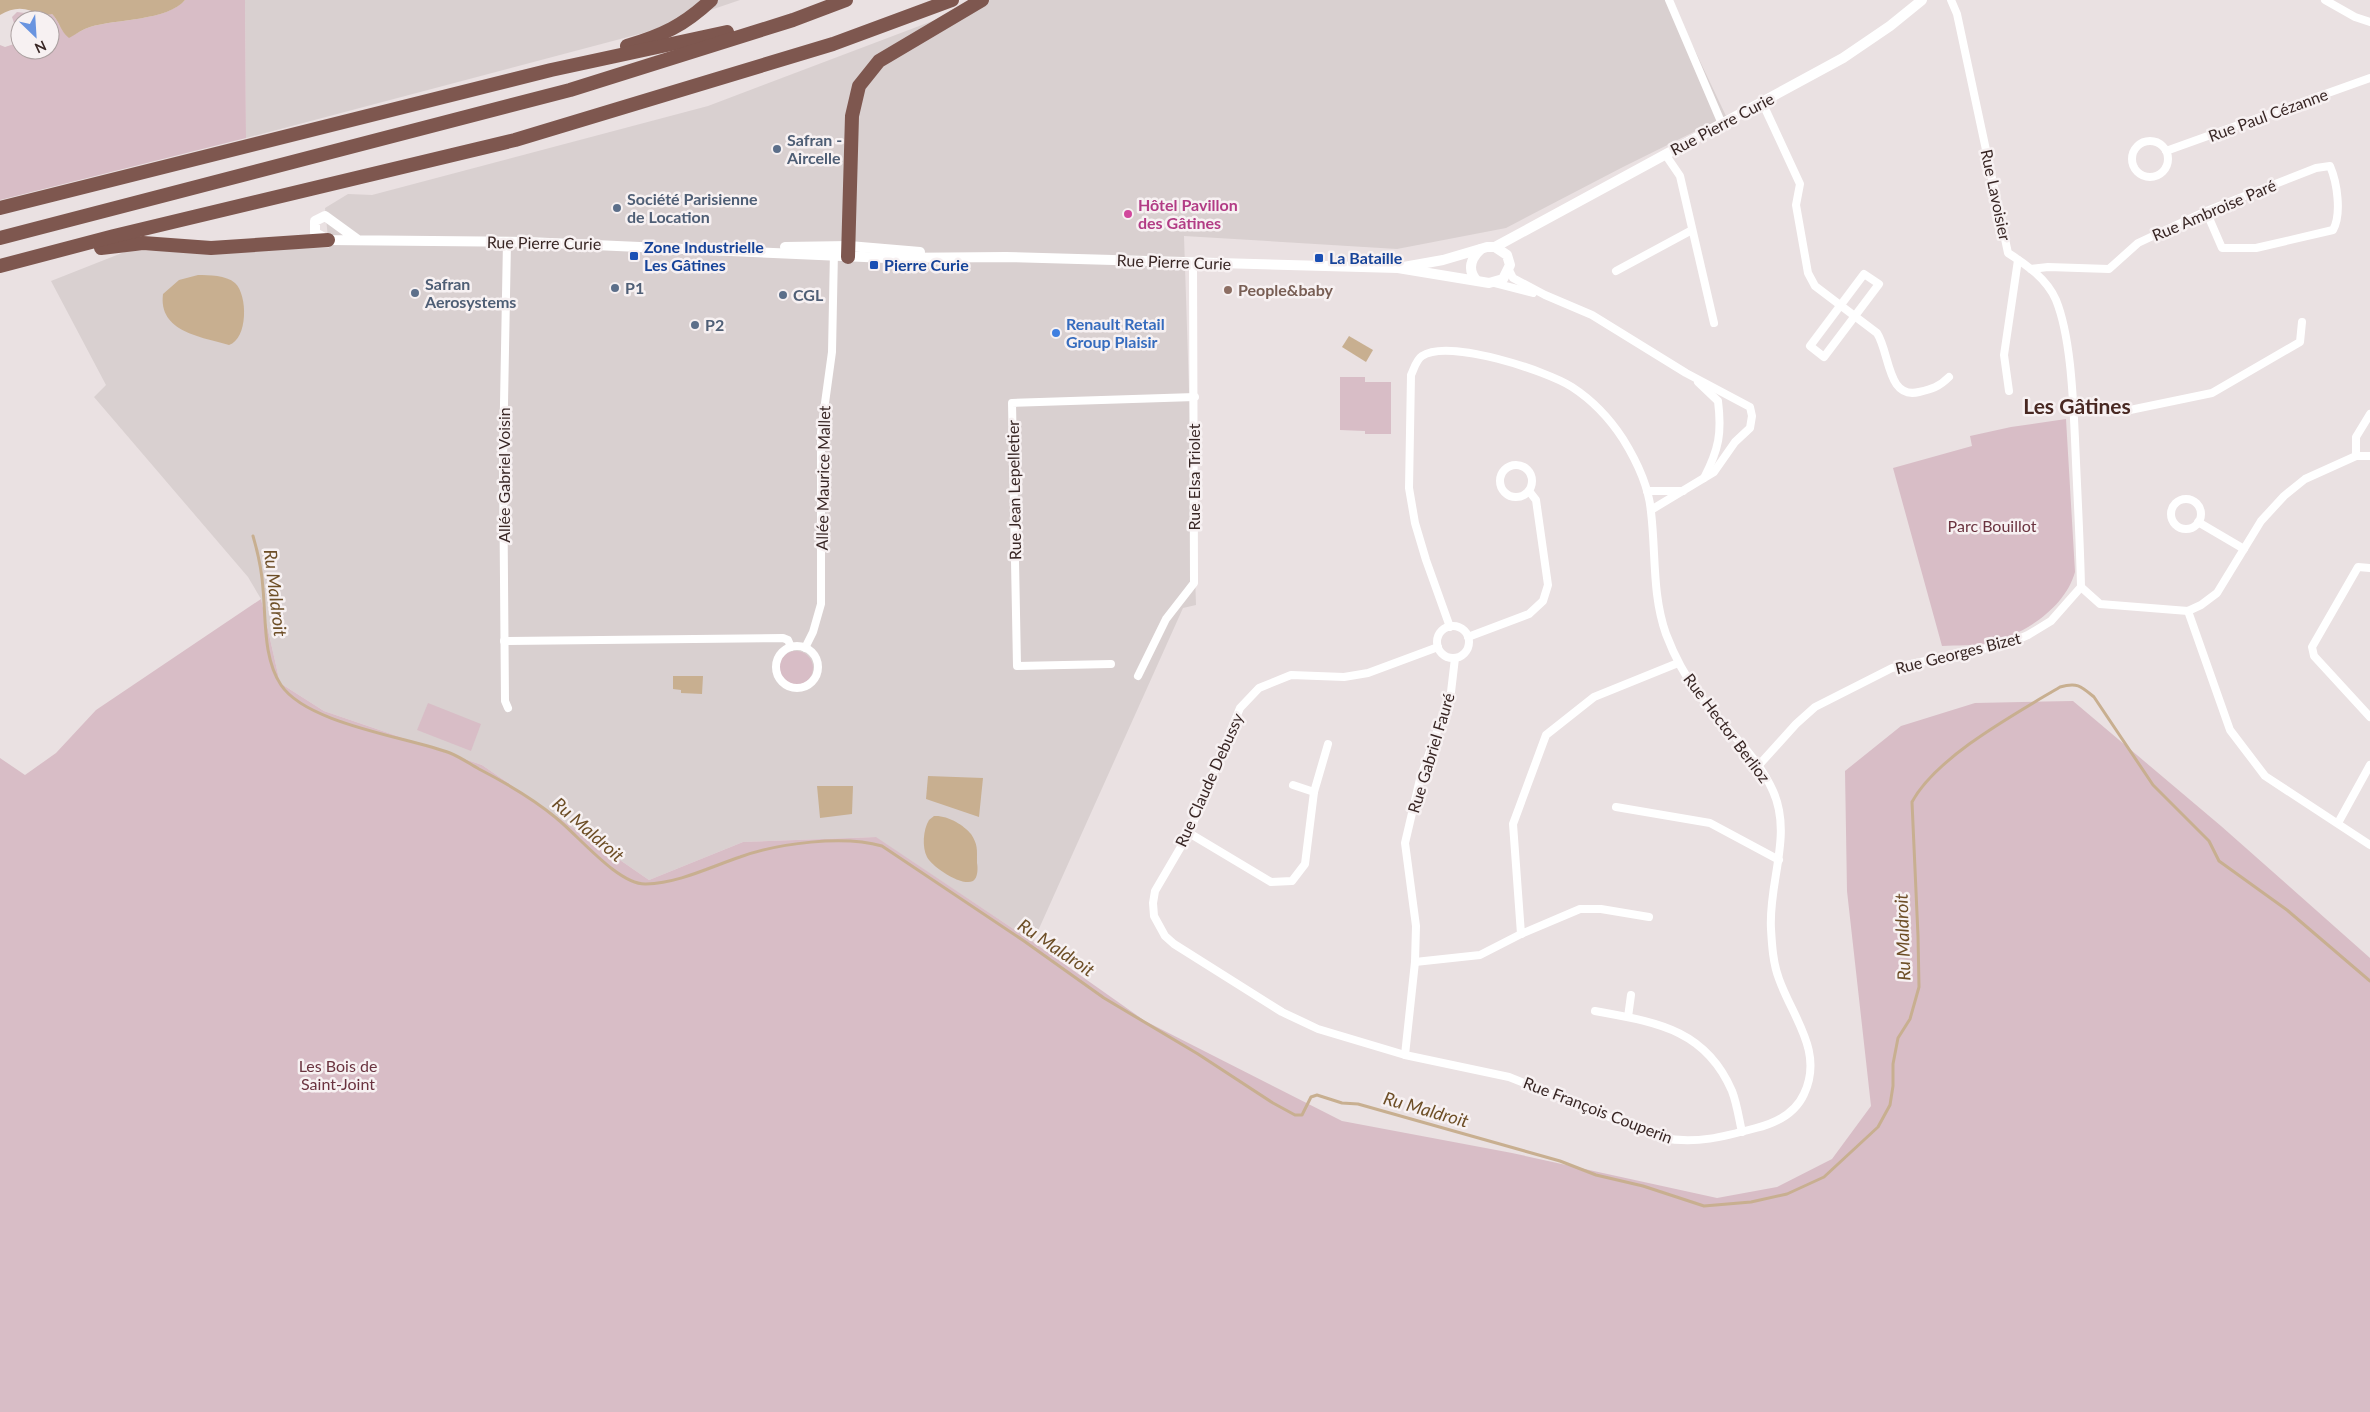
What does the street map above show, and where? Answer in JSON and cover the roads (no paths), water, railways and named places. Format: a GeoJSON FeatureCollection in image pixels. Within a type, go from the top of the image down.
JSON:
{"type":"FeatureCollection","features":[{"type":"Feature","properties":{"kind":"highway"},"geometry":{"type":"LineString","coordinates":[[551,70],[669,31],[690,19],[711,0]]}},
{"type":"Feature","properties":{"kind":"highway"},"geometry":{"type":"LineString","coordinates":[[0,238],[570,90],[793,20],[846,0]]}},
{"type":"Feature","properties":{"kind":"highway"},"geometry":{"type":"LineString","coordinates":[[0,266],[515,140],[832,44],[952,0]]}},
{"type":"Feature","properties":{"kind":"highway"},"geometry":{"type":"LineString","coordinates":[[849,251],[852,116],[859,86],[879,61],[982,0]]}},
{"type":"Feature","properties":{"kind":"highway"},"geometry":{"type":"LineString","coordinates":[[0,208],[551,70],[738,29],[789,14],[822,8]]}},
{"type":"Feature","properties":{"kind":"highway"},"geometry":{"type":"LineString","coordinates":[[0,213],[27,202]]}},
{"type":"Feature","properties":{"kind":"highway"},"geometry":{"type":"LineString","coordinates":[[64,249],[82,252],[113,245],[143,243],[211,248],[328,240]]}},
{"type":"Feature","properties":{"kind":"street"},"geometry":{"type":"LineString","coordinates":[[1669,0],[1722,124]]}},
{"type":"Feature","properties":{"kind":"street","name":"Rue Pierre Curie"},"geometry":{"type":"LineString","coordinates":[[1398,268],[1443,260],[1482,248],[1496,247],[1843,58],[1890,26],[1922,0]]}},
{"type":"Feature","properties":{"kind":"street","name":"Rue Lavoisier"},"geometry":{"type":"LineString","coordinates":[[1951,0],[1957,14],[2008,253],[2042,278],[2056,300],[2069,362],[2073,402],[2082,587]]}},
{"type":"Feature","properties":{"kind":"street"},"geometry":{"type":"LineString","coordinates":[[2325,0],[2355,17],[2370,22]]}},
{"type":"Feature","properties":{"kind":"street","name":"Rue Paul Cézanne"},"geometry":{"type":"LineString","coordinates":[[2166,151],[2370,78]]}},
{"type":"Feature","properties":{"kind":"street"},"geometry":{"type":"LineString","coordinates":[[1762,102],[1800,184],[1796,204],[1808,273],[1815,286],[1877,333],[1884,343],[1893,382],[1901,391],[1914,393],[1938,388],[1949,377]]}},
{"type":"Feature","properties":{"kind":"street"},"geometry":{"type":"LineString","coordinates":[[2152,141],[2163,146],[2166,151],[2168,162],[2158,176],[2141,174],[2134,165],[2134,154],[2140,144],[2152,141]]}},
{"type":"Feature","properties":{"kind":"street"},"geometry":{"type":"LineString","coordinates":[[1665,154],[1680,176],[1714,323]]}},
{"type":"Feature","properties":{"kind":"street","name":"Rue Ambroise Paré"},"geometry":{"type":"LineString","coordinates":[[2031,269],[2048,267],[2109,268],[2138,243],[2206,212],[2316,168],[2330,166],[2334,176],[2338,222],[2333,230],[2265,247],[2222,248],[2206,212]]}},
{"type":"Feature","properties":{"kind":"street"},"geometry":{"type":"LineString","coordinates":[[328,240],[315,233],[314,227],[315,221],[325,216],[358,240]]}},
{"type":"Feature","properties":{"kind":"street"},"geometry":{"type":"LineString","coordinates":[[1616,271],[1692,230]]}},
{"type":"Feature","properties":{"kind":"street"},"geometry":{"type":"LineString","coordinates":[[1514,236],[1507,255],[1509,270],[1513,278],[1545,296],[1592,315],[1691,376],[1750,408],[1752,416],[1750,428],[1735,442],[1714,472],[1703,481],[1651,510]]}},
{"type":"Feature","properties":{"kind":"street","name":"Rue Pierre Curie"},"geometry":{"type":"LineString","coordinates":[[328,240],[507,241],[729,250],[849,251],[887,258],[950,256],[1398,268],[1494,283]]}},
{"type":"Feature","properties":{"kind":"street","name":"Allée Gabriel Voisin"},"geometry":{"type":"LineString","coordinates":[[507,241],[503,458],[505,700],[508,708]]}},
{"type":"Feature","properties":{"kind":"street"},"geometry":{"type":"LineString","coordinates":[[1496,247],[1507,255]]}},
{"type":"Feature","properties":{"kind":"street"},"geometry":{"type":"LineString","coordinates":[[1476,280],[1471,273],[1470,267],[1482,248]]}},
{"type":"Feature","properties":{"kind":"street","name":"Allée Maurice Mallet"},"geometry":{"type":"LineString","coordinates":[[805,648],[814,632],[821,604],[821,432],[832,352],[834,251]]}},
{"type":"Feature","properties":{"kind":"street"},"geometry":{"type":"LineString","coordinates":[[2009,391],[2004,355],[2018,260]]}},
{"type":"Feature","properties":{"kind":"street","name":"Rue Elsa Triolet"},"geometry":{"type":"LineString","coordinates":[[1138,676],[1166,619],[1194,583],[1193,263]]}},
{"type":"Feature","properties":{"kind":"street"},"geometry":{"type":"LineString","coordinates":[[1494,283],[1503,279],[1509,270]]}},
{"type":"Feature","properties":{"kind":"street"},"geometry":{"type":"LineString","coordinates":[[1864,274],[1879,284],[1855,316],[1824,357],[1810,346],[1864,274]]}},
{"type":"Feature","properties":{"kind":"street"},"geometry":{"type":"LineString","coordinates":[[1494,283],[1545,296]]}},
{"type":"Feature","properties":{"kind":"street"},"geometry":{"type":"LineString","coordinates":[[2073,402],[2130,410],[2212,393],[2300,342],[2302,322]]}},
{"type":"Feature","properties":{"kind":"street","name":"Rue Hector Berlioz"},"geometry":{"type":"LineString","coordinates":[[1450,626],[1420,541],[1409,488],[1411,375],[1415,365],[1422,356],[1441,349],[1516,363],[1544,373],[1572,387],[1597,408],[1623,439],[1647,491],[1651,510],[1656,593],[1665,631],[1678,663],[1698,694],[1759,766],[1775,794],[1781,821],[1779,860]]}},
{"type":"Feature","properties":{"kind":"street"},"geometry":{"type":"LineString","coordinates":[[1691,376],[1718,401],[1720,418],[1721,427],[1716,455],[1703,481]]}},
{"type":"Feature","properties":{"kind":"street","name":"Rue Jean Lepelletier"},"geometry":{"type":"LineString","coordinates":[[1111,664],[1017,666],[1012,403],[1194,397]]}},
{"type":"Feature","properties":{"kind":"street"},"geometry":{"type":"LineString","coordinates":[[2356,456],[2356,437],[2370,414]]}},
{"type":"Feature","properties":{"kind":"street"},"geometry":{"type":"LineString","coordinates":[[2082,587],[2100,604],[2188,611],[2201,605],[2217,593],[2262,521],[2284,496],[2304,479],[2356,456],[2370,456]]}},
{"type":"Feature","properties":{"kind":"street"},"geometry":{"type":"LineString","coordinates":[[1514,465],[1524,467],[1528,470],[1532,480],[1529,490],[1525,494],[1515,497],[1506,494],[1500,485],[1501,474],[1504,470],[1514,465]]}},
{"type":"Feature","properties":{"kind":"street"},"geometry":{"type":"LineString","coordinates":[[1468,637],[1529,614],[1543,601],[1548,585],[1536,500],[1529,490]]}},
{"type":"Feature","properties":{"kind":"street"},"geometry":{"type":"LineString","coordinates":[[1647,491],[1684,491]]}},
{"type":"Feature","properties":{"kind":"street"},"geometry":{"type":"LineString","coordinates":[[2198,522],[2244,549]]}},
{"type":"Feature","properties":{"kind":"street"},"geometry":{"type":"LineString","coordinates":[[2370,568],[2358,567],[2312,647],[2314,656],[2370,717]]}},
{"type":"Feature","properties":{"kind":"street","name":"Rue Georges Bizet"},"geometry":{"type":"LineString","coordinates":[[1759,766],[1796,724],[1815,707],[1892,668],[2007,644],[2028,635],[2051,621],[2082,587]]}},
{"type":"Feature","properties":{"kind":"street"},"geometry":{"type":"LineString","coordinates":[[2188,611],[2230,730],[2266,776],[2370,846]]}},
{"type":"Feature","properties":{"kind":"street"},"geometry":{"type":"LineString","coordinates":[[1450,626],[1463,630],[1468,637],[1466,650],[1456,658],[1446,657],[1438,648],[1438,637],[1445,628],[1450,626]]}},
{"type":"Feature","properties":{"kind":"street"},"geometry":{"type":"LineString","coordinates":[[504,640],[783,638],[788,640],[791,647]]}},
{"type":"Feature","properties":{"kind":"street"},"geometry":{"type":"LineString","coordinates":[[791,647],[805,648],[815,656],[818,670],[813,681],[806,687],[797,689],[782,683],[775,670],[780,654],[791,647]]}},
{"type":"Feature","properties":{"kind":"street","name":"Rue Claude Debussy"},"geometry":{"type":"LineString","coordinates":[[1405,1055],[1318,1029],[1282,1012],[1174,944],[1165,936],[1154,916],[1153,903],[1155,890],[1189,833],[1240,708],[1258,688],[1291,675],[1344,677],[1368,673],[1438,648]]}},
{"type":"Feature","properties":{"kind":"street","name":"Rue Gabriel Fauré"},"geometry":{"type":"LineString","coordinates":[[1405,1055],[1415,962],[1416,926],[1405,843],[1420,779],[1452,692],[1456,658]]}},
{"type":"Feature","properties":{"kind":"street"},"geometry":{"type":"LineString","coordinates":[[1521,934],[1513,824],[1546,735],[1594,697],[1678,663]]}},
{"type":"Feature","properties":{"kind":"street"},"geometry":{"type":"LineString","coordinates":[[1189,833],[1271,882],[1292,881],[1305,864],[1314,792],[1328,744]]}},
{"type":"Feature","properties":{"kind":"street"},"geometry":{"type":"LineString","coordinates":[[2338,823],[2370,765]]}},
{"type":"Feature","properties":{"kind":"street"},"geometry":{"type":"LineString","coordinates":[[1293,785],[1314,792]]}},
{"type":"Feature","properties":{"kind":"street"},"geometry":{"type":"LineString","coordinates":[[1616,807],[1710,823],[1779,860]]}},
{"type":"Feature","properties":{"kind":"street","name":"Rue François Couperin"},"geometry":{"type":"LineString","coordinates":[[1405,1055],[1509,1077],[1662,1138],[1683,1142],[1703,1141],[1776,1123],[1800,1103],[1811,1080],[1812,1065],[1810,1049],[1783,990],[1774,962],[1770,925],[1779,860]]}},
{"type":"Feature","properties":{"kind":"street"},"geometry":{"type":"LineString","coordinates":[[1415,962],[1480,955],[1521,934],[1580,909],[1601,909],[1649,916]]}},
{"type":"Feature","properties":{"kind":"street"},"geometry":{"type":"LineString","coordinates":[[1628,1017],[1631,995]]}},
{"type":"Feature","properties":{"kind":"street"},"geometry":{"type":"LineString","coordinates":[[1595,1011],[1653,1022],[1678,1031],[1698,1044],[1718,1066],[1732,1092],[1742,1132]]}},
{"type":"Feature","properties":{"kind":"waterway","name":"Ru Maldroit"},"geometry":{"type":"LineString","coordinates":[[253,536],[262,576],[266,638],[271,663],[281,685],[294,698],[312,710],[359,728],[431,747],[457,756],[537,803],[611,868],[635,882],[646,884],[670,881],[756,852],[792,844],[849,841],[882,846],[1024,941],[1104,998],[1295,1115],[1302,1115],[1311,1097],[1317,1095],[1342,1103],[1358,1104],[1560,1161],[1596,1175],[1643,1186],[1704,1206],[1751,1202],[1787,1194],[1824,1177],[1878,1127],[1890,1105],[1893,1086],[1893,1064],[1898,1038],[1910,1019],[1919,987],[1912,802],[1923,785],[1958,753],[2000,723],[2060,687],[2075,685],[2086,690],[2094,697],[2153,785],[2209,841],[2219,861],[2287,910],[2370,981]]}},
{"type":"Feature","properties":{"kind":"place","name":"Safran - Aircelle"},"geometry":{"type":"Point","coordinates":[777,149]}},
{"type":"Feature","properties":{"kind":"place","name":"Société Parisienne de Location"},"geometry":{"type":"Point","coordinates":[617,208]}},
{"type":"Feature","properties":{"kind":"place","name":"Hôtel Pavillon des Gâtines"},"geometry":{"type":"Point","coordinates":[1128,214]}},
{"type":"Feature","properties":{"kind":"place","name":"Zone Industrielle Les Gâtines"},"geometry":{"type":"Point","coordinates":[634,256]}},
{"type":"Feature","properties":{"kind":"place","name":"La Bataille"},"geometry":{"type":"Point","coordinates":[1319,258]}},
{"type":"Feature","properties":{"kind":"place","name":"Pierre Curie"},"geometry":{"type":"Point","coordinates":[874,265]}},
{"type":"Feature","properties":{"kind":"place","name":"P1"},"geometry":{"type":"Point","coordinates":[615,288]}},
{"type":"Feature","properties":{"kind":"place","name":"People&baby"},"geometry":{"type":"Point","coordinates":[1228,290]}},
{"type":"Feature","properties":{"kind":"place","name":"Safran Aerosystems"},"geometry":{"type":"Point","coordinates":[415,293]}},
{"type":"Feature","properties":{"kind":"place","name":"CGL"},"geometry":{"type":"Point","coordinates":[783,295]}},
{"type":"Feature","properties":{"kind":"place","name":"P2"},"geometry":{"type":"Point","coordinates":[695,325]}},
{"type":"Feature","properties":{"kind":"place","name":"Renault Retail Group Plaisir"},"geometry":{"type":"Point","coordinates":[1056,333]}},
{"type":"Feature","properties":{"kind":"district","name":"Les Gâtines"},"geometry":{"type":"Point","coordinates":[2077,407]}},
{"type":"Feature","properties":{"kind":"park label","name":"Parc Bouillot"},"geometry":{"type":"Point","coordinates":[1992,526]}},
{"type":"Feature","properties":{"kind":"park label","name":"Les Bois de Saint-Joint"},"geometry":{"type":"Point","coordinates":[338,1075]}}]}
